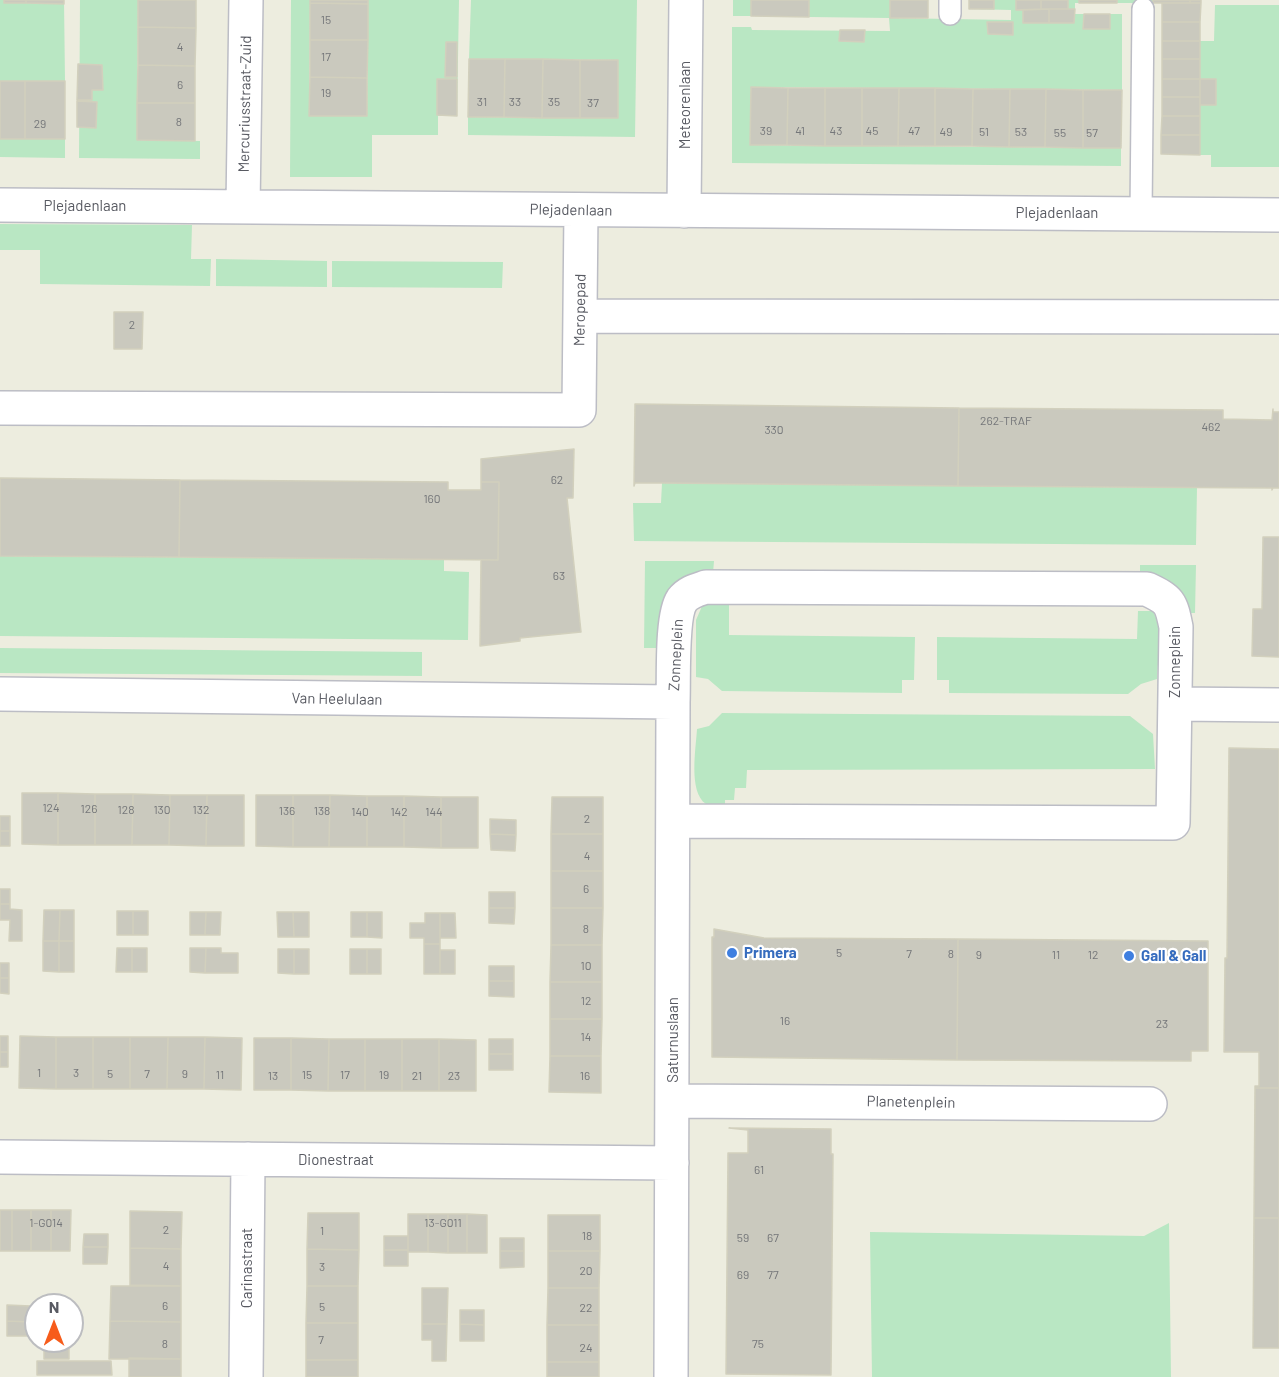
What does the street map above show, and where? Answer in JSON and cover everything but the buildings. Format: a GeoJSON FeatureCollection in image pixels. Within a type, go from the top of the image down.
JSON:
{"type":"FeatureCollection","features":[{"type":"Feature","properties":{"kind":"street","name":"Mercuriusstraat-Zuid"},"geometry":{"type":"LineString","coordinates":[[243,207],[246,0]]}},
{"type":"Feature","properties":{"kind":"street","name":"Meteorenlaan"},"geometry":{"type":"LineString","coordinates":[[684,211],[686,0]]}},
{"type":"Feature","properties":{"kind":"street","name":"Plejadenlaan"},"geometry":{"type":"LineString","coordinates":[[0,205],[1279,215]]}},
{"type":"Feature","properties":{"kind":"street","name":"Meropepad"},"geometry":{"type":"LineString","coordinates":[[0,408],[579,410],[581,210]]}},
{"type":"Feature","properties":{"kind":"street"},"geometry":{"type":"LineString","coordinates":[[580,316],[1279,317]]}},
{"type":"Feature","properties":{"kind":"street","name":"Zonneplein"},"geometry":{"type":"LineString","coordinates":[[674,702],[676,617],[681,602],[688,594],[706,587],[1147,589],[1166,598],[1173,611],[1176,627],[1173,823],[674,821]]}},
{"type":"Feature","properties":{"kind":"street","name":"Van Heelulaan"},"geometry":{"type":"LineString","coordinates":[[0,694],[674,702]]}},
{"type":"Feature","properties":{"kind":"street","name":"Saturnuslaan"},"geometry":{"type":"LineString","coordinates":[[671,1377],[674,702]]}},
{"type":"Feature","properties":{"kind":"street"},"geometry":{"type":"LineString","coordinates":[[1175,704],[1279,705]]}},
{"type":"Feature","properties":{"kind":"street","name":"Planetenplein"},"geometry":{"type":"LineString","coordinates":[[672,1101],[1150,1104]]}},
{"type":"Feature","properties":{"kind":"street","name":"Dionestraat"},"geometry":{"type":"LineString","coordinates":[[0,1157],[672,1162]]}},
{"type":"Feature","properties":{"kind":"street","name":"Carinastraat"},"geometry":{"type":"LineString","coordinates":[[246,1377],[248,1159]]}},
{"type":"Feature","properties":{"kind":"lane"},"geometry":{"type":"LineString","coordinates":[[1142,214],[1143,9]]}},
{"type":"Feature","properties":{"kind":"green space"},"geometry":{"type":"Polygon","coordinates":[[[0,0],[64,0],[65,81],[0,81],[0,0]]]}},
{"type":"Feature","properties":{"kind":"green space"},"geometry":{"type":"Polygon","coordinates":[[[80,0],[138,0],[137,140],[200,141],[200,159],[79,158],[80,0]]]}},
{"type":"Feature","properties":{"kind":"green space"},"geometry":{"type":"Polygon","coordinates":[[[291,0],[310,0],[309,115],[367,115],[368,0],[459,0],[457,116],[438,116],[438,135],[372,135],[372,177],[290,177],[291,0]]]}},
{"type":"Feature","properties":{"kind":"green space"},"geometry":{"type":"Polygon","coordinates":[[[471,0],[637,0],[635,137],[468,135],[468,117],[618,118],[618,60],[469,59],[471,0]]]}},
{"type":"Feature","properties":{"kind":"green space"},"geometry":{"type":"Polygon","coordinates":[[[733,0],[751,0],[751,16],[733,16],[733,0]]]}},
{"type":"Feature","properties":{"kind":"green space"},"geometry":{"type":"Polygon","coordinates":[[[809,0],[890,0],[890,18],[1011,20],[1011,10],[969,9],[969,0],[1201,0],[1201,3],[1075,3],[1075,14],[1122,14],[1122,90],[751,87],[750,145],[1121,148],[1121,166],[732,163],[732,27],[751,27],[752,30],[890,31],[889,18],[809,17],[809,0]]]}},
{"type":"Feature","properties":{"kind":"green space"},"geometry":{"type":"Polygon","coordinates":[[[1215,5],[1279,5],[1279,167],[1211,167],[1211,155],[1200,155],[1200,41],[1214,41],[1215,5]]]}},
{"type":"Feature","properties":{"kind":"green space"},"geometry":{"type":"Polygon","coordinates":[[[0,139],[65,139],[65,158],[0,157],[0,139]]]}},
{"type":"Feature","properties":{"kind":"green space"},"geometry":{"type":"Polygon","coordinates":[[[0,224],[192,225],[191,259],[211,259],[210,286],[40,284],[40,250],[0,250],[0,224]]]}},
{"type":"Feature","properties":{"kind":"green space"},"geometry":{"type":"Polygon","coordinates":[[[216,259],[327,261],[327,287],[216,286],[216,259]]]}},
{"type":"Feature","properties":{"kind":"green space"},"geometry":{"type":"Polygon","coordinates":[[[332,261],[503,262],[502,288],[332,287],[332,261]]]}},
{"type":"Feature","properties":{"kind":"green space"},"geometry":{"type":"Polygon","coordinates":[[[662,483],[1197,488],[1196,545],[634,541],[633,503],[661,503],[662,483]]]}},
{"type":"Feature","properties":{"kind":"green space"},"geometry":{"type":"Polygon","coordinates":[[[0,556],[444,559],[444,571],[469,572],[468,640],[0,636],[0,556]]]}},
{"type":"Feature","properties":{"kind":"green space"},"geometry":{"type":"Polygon","coordinates":[[[645,561],[714,561],[713,573],[662,607],[658,648],[644,648],[645,561]]]}},
{"type":"Feature","properties":{"kind":"green space"},"geometry":{"type":"Polygon","coordinates":[[[1140,565],[1196,565],[1195,613],[1189,613],[1140,573],[1140,565]]]}},
{"type":"Feature","properties":{"kind":"green space"},"geometry":{"type":"Polygon","coordinates":[[[729,599],[729,635],[915,637],[914,680],[902,680],[902,693],[722,691],[708,679],[696,677],[696,620],[703,604],[729,599]]]}},
{"type":"Feature","properties":{"kind":"green space"},"geometry":{"type":"Polygon","coordinates":[[[1138,611],[1153,611],[1156,619],[1159,644],[1157,679],[1141,684],[1128,694],[949,693],[949,680],[937,680],[937,637],[1137,639],[1138,611]]]}},
{"type":"Feature","properties":{"kind":"green space"},"geometry":{"type":"Polygon","coordinates":[[[0,648],[422,652],[422,676],[0,673],[0,648]]]}},
{"type":"Feature","properties":{"kind":"green space"},"geometry":{"type":"Polygon","coordinates":[[[722,713],[1130,716],[1153,734],[1155,769],[747,770],[746,788],[735,788],[734,800],[725,800],[725,808],[708,805],[700,798],[694,769],[697,729],[709,726],[722,713]]]}},
{"type":"Feature","properties":{"kind":"green space"},"geometry":{"type":"Polygon","coordinates":[[[1169,1223],[1171,1377],[872,1377],[870,1232],[1144,1236],[1169,1223]]]}},
{"type":"Feature","properties":{"kind":"place","name":"Primera"},"geometry":{"type":"Point","coordinates":[732,953]}},
{"type":"Feature","properties":{"kind":"place","name":"Gall & Gall"},"geometry":{"type":"Point","coordinates":[1129,956]}}]}
